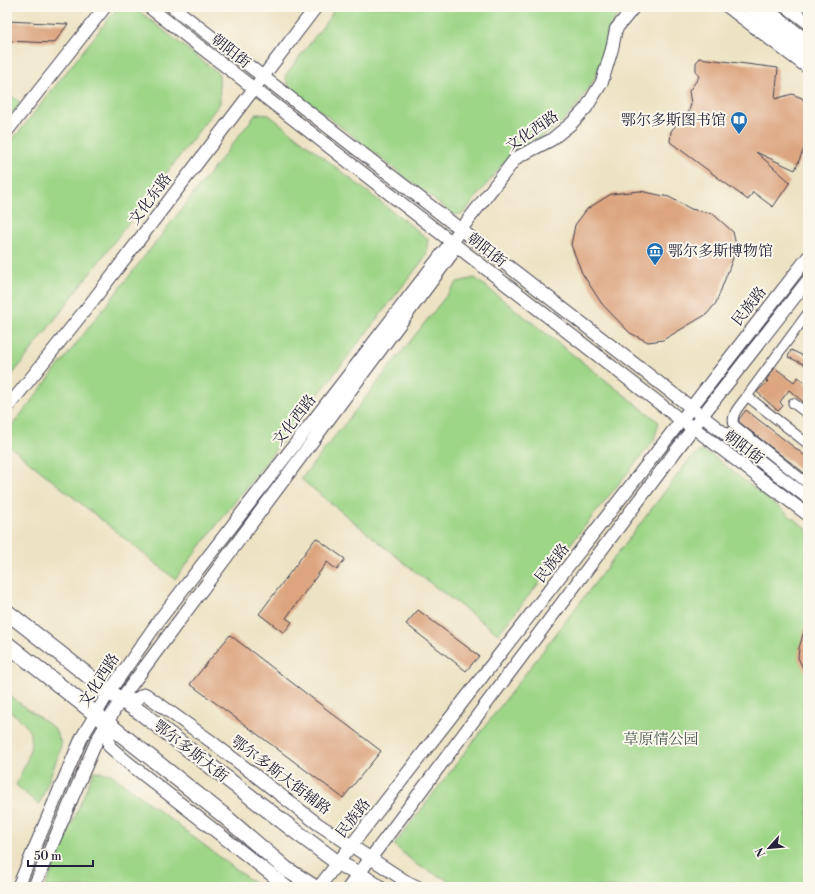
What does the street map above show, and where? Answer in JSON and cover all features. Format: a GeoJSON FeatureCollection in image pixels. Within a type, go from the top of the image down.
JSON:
{"type":"FeatureCollection","features":[{"type":"Feature","properties":{"kind":"main road"},"geometry":{"type":"LineString","coordinates":[[748,7],[808,54]]}},
{"type":"Feature","properties":{"kind":"main road"},"geometry":{"type":"LineString","coordinates":[[763,7],[808,42]]}},
{"type":"Feature","properties":{"kind":"main road","name":"鄂尔多斯大街"},"geometry":{"type":"LineString","coordinates":[[7,612],[338,863],[359,874],[378,887]]}},
{"type":"Feature","properties":{"kind":"main road","name":"鄂尔多斯大街"},"geometry":{"type":"LineString","coordinates":[[7,644],[222,814],[286,869],[314,887]]}},
{"type":"Feature","properties":{"kind":"street"},"geometry":{"type":"LineString","coordinates":[[7,131],[105,7]]}},
{"type":"Feature","properties":{"kind":"street","name":"朝阳街"},"geometry":{"type":"LineString","coordinates":[[149,7],[250,87],[682,421],[694,428],[808,515]]}},
{"type":"Feature","properties":{"kind":"street","name":"朝阳街"},"geometry":{"type":"LineString","coordinates":[[173,7],[808,498]]}},
{"type":"Feature","properties":{"kind":"street","name":"文化东路"},"geometry":{"type":"LineString","coordinates":[[7,398],[250,87],[309,7]]}},
{"type":"Feature","properties":{"kind":"street","name":"文化东路"},"geometry":{"type":"LineString","coordinates":[[260,74],[316,7]]}},
{"type":"Feature","properties":{"kind":"street","name":"文化西路"},"geometry":{"type":"LineString","coordinates":[[18,887],[82,736],[102,718],[120,698],[464,232],[516,158],[550,140],[572,123],[586,108],[602,82],[612,50],[616,30],[634,7]]}},
{"type":"Feature","properties":{"kind":"street","name":"文化西路"},"geometry":{"type":"LineString","coordinates":[[464,232],[522,163],[543,152],[572,133],[596,101],[613,73],[621,38],[627,26],[642,7]]}},
{"type":"Feature","properties":{"kind":"street"},"geometry":{"type":"LineString","coordinates":[[728,7],[808,68]]}},
{"type":"Feature","properties":{"kind":"street"},"geometry":{"type":"LineString","coordinates":[[787,7],[808,23]]}},
{"type":"Feature","properties":{"kind":"street","name":"文化东路"},"geometry":{"type":"LineString","coordinates":[[7,408],[94,299],[250,87]]}},
{"type":"Feature","properties":{"kind":"street","name":"民族路"},"geometry":{"type":"LineString","coordinates":[[319,887],[808,257]]}},
{"type":"Feature","properties":{"kind":"street","name":"民族路"},"geometry":{"type":"LineString","coordinates":[[349,887],[702,416],[807,282]]}},
{"type":"Feature","properties":{"kind":"street"},"geometry":{"type":"LineString","coordinates":[[808,314],[733,415],[732,422],[734,426],[808,484]]}},
{"type":"Feature","properties":{"kind":"street"},"geometry":{"type":"LineString","coordinates":[[747,396],[808,444]]}},
{"type":"Feature","properties":{"kind":"street"},"geometry":{"type":"LineString","coordinates":[[793,403],[808,414]]}},
{"type":"Feature","properties":{"kind":"street","name":"鄂尔多斯大街辅路"},"geometry":{"type":"LineString","coordinates":[[120,698],[145,694],[212,742],[318,824],[407,882],[418,887]]}},
{"type":"Feature","properties":{"kind":"street"},"geometry":{"type":"LineString","coordinates":[[102,718],[109,746],[132,766],[287,887]]}},
{"type":"Feature","properties":{"kind":"street","name":"文化西路"},"geometry":{"type":"LineString","coordinates":[[34,887],[97,740],[102,718]]}},
{"type":"Feature","properties":{"kind":"green space"},"geometry":{"type":"Polygon","coordinates":[[[118,7],[134,7],[219,74],[220,103],[7,382],[7,147],[118,7]]]}},
{"type":"Feature","properties":{"kind":"green space"},"geometry":{"type":"Polygon","coordinates":[[[334,7],[623,7],[608,30],[603,54],[595,78],[577,105],[562,122],[546,134],[514,150],[463,214],[454,215],[291,88],[287,82],[285,76],[330,17],[334,7]]]}},
{"type":"Feature","properties":{"kind":"green space"},"geometry":{"type":"Polygon","coordinates":[[[7,92],[21,103],[7,122],[7,92]]]}},
{"type":"Feature","properties":{"kind":"green space"},"geometry":{"type":"Polygon","coordinates":[[[256,114],[269,115],[428,239],[426,256],[175,579],[7,444],[7,432],[256,114]]]}},
{"type":"Feature","properties":{"kind":"green space"},"geometry":{"type":"Polygon","coordinates":[[[475,278],[659,422],[654,440],[498,634],[413,570],[301,479],[457,282],[475,278]]]}},
{"type":"Feature","properties":{"kind":"green space","name":"草原情公园"},"geometry":{"type":"Polygon","coordinates":[[[701,451],[713,456],[808,530],[808,887],[462,887],[417,865],[394,845],[689,460],[701,451]]]}},
{"type":"Feature","properties":{"kind":"green space"},"geometry":{"type":"Polygon","coordinates":[[[7,694],[54,728],[61,743],[60,751],[39,805],[16,785],[26,763],[31,740],[30,733],[24,723],[7,709],[7,694]]]}},
{"type":"Feature","properties":{"kind":"green space"},"geometry":{"type":"Polygon","coordinates":[[[94,771],[111,774],[259,887],[45,887],[94,771]]]}},
{"type":"Feature","properties":{"kind":"building"},"geometry":{"type":"Polygon","coordinates":[[[7,21],[68,24],[54,43],[7,41],[7,21]]]}},
{"type":"Feature","properties":{"kind":"building","name":"鄂尔多斯图书馆"},"geometry":{"type":"Polygon","coordinates":[[[699,58],[778,68],[775,99],[792,94],[802,98],[806,103],[808,109],[808,139],[795,170],[756,152],[790,182],[773,207],[753,192],[748,200],[670,142],[671,131],[678,123],[686,120],[691,104],[689,91],[699,77],[696,71],[696,63],[699,58]]]}},
{"type":"Feature","properties":{"kind":"building","name":"鄂尔多斯博物馆"},"geometry":{"type":"Polygon","coordinates":[[[640,191],[669,197],[691,209],[713,214],[733,232],[736,245],[733,258],[716,303],[707,314],[663,340],[648,342],[630,333],[602,304],[582,273],[571,245],[575,225],[587,209],[611,194],[640,191]]]}},
{"type":"Feature","properties":{"kind":"building"},"geometry":{"type":"Polygon","coordinates":[[[791,350],[808,358],[808,366],[788,357],[791,350]]]}},
{"type":"Feature","properties":{"kind":"building"},"geometry":{"type":"Polygon","coordinates":[[[775,368],[794,382],[798,377],[808,385],[808,406],[789,390],[780,402],[783,406],[778,411],[757,392],[768,381],[766,380],[775,368]]]}},
{"type":"Feature","properties":{"kind":"building"},"geometry":{"type":"Polygon","coordinates":[[[746,410],[808,458],[808,476],[739,422],[739,419],[746,410]]]}},
{"type":"Feature","properties":{"kind":"building"},"geometry":{"type":"Polygon","coordinates":[[[316,538],[345,559],[337,570],[327,562],[286,618],[292,622],[284,633],[259,614],[316,538]]]}},
{"type":"Feature","properties":{"kind":"building"},"geometry":{"type":"Polygon","coordinates":[[[418,610],[479,656],[466,671],[406,624],[418,610]]]}},
{"type":"Feature","properties":{"kind":"building"},"geometry":{"type":"Polygon","coordinates":[[[806,624],[808,624],[808,678],[798,658],[799,648],[806,624]]]}},
{"type":"Feature","properties":{"kind":"building"},"geometry":{"type":"Polygon","coordinates":[[[230,635],[381,751],[343,798],[190,684],[230,635]]]}},
{"type":"Feature","properties":{"kind":"place","name":"鄂尔多斯图书馆"},"geometry":{"type":"Point","coordinates":[739,135]}},
{"type":"Feature","properties":{"kind":"place","name":"鄂尔多斯博物馆"},"geometry":{"type":"Point","coordinates":[655,266]}}]}
